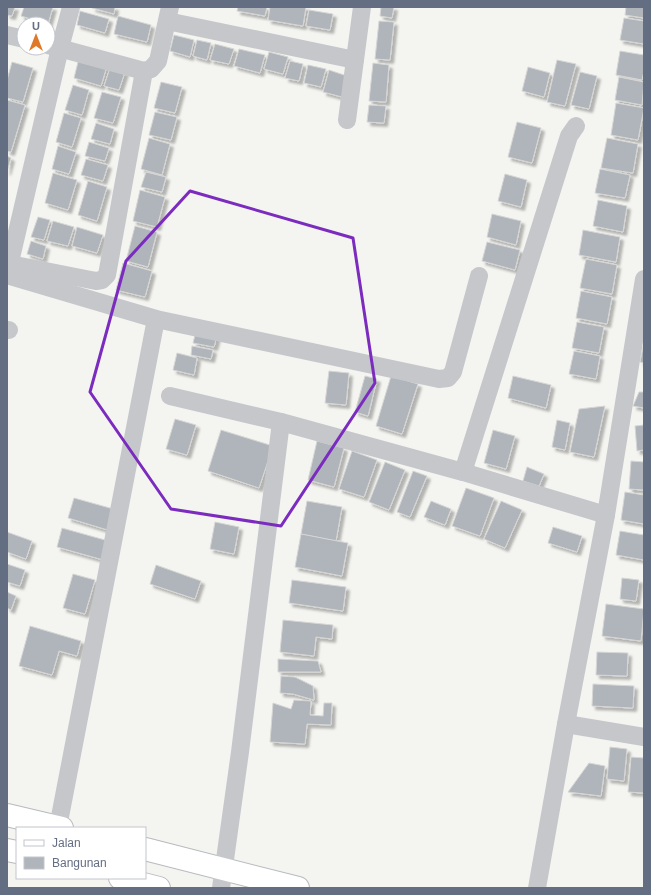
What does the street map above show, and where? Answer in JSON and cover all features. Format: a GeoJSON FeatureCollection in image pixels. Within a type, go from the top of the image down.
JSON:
{"type":"FeatureCollection","features":[{"type":"Feature","properties":{"kind":"main road"},"geometry":{"type":"LineString","coordinates":[[7,815],[60,827]]}},
{"type":"Feature","properties":{"kind":"main road"},"geometry":{"type":"LineString","coordinates":[[146,849],[222,878],[298,888]]}},
{"type":"Feature","properties":{"kind":"main road"},"geometry":{"type":"LineString","coordinates":[[124,879],[159,888]]}},
{"type":"Feature","properties":{"kind":"street"},"geometry":{"type":"LineString","coordinates":[[56,43],[72,7]]}},
{"type":"Feature","properties":{"kind":"street"},"geometry":{"type":"LineString","coordinates":[[347,120],[362,7]]}},
{"type":"Feature","properties":{"kind":"street"},"geometry":{"type":"LineString","coordinates":[[56,48],[144,71],[151,69],[158,61],[168,14],[355,60]]}},
{"type":"Feature","properties":{"kind":"street"},"geometry":{"type":"LineString","coordinates":[[8,272],[52,56]]}},
{"type":"Feature","properties":{"kind":"street"},"geometry":{"type":"LineString","coordinates":[[8,272],[96,282],[102,280],[107,275],[144,71]]}},
{"type":"Feature","properties":{"kind":"street"},"geometry":{"type":"LineString","coordinates":[[464,472],[570,136],[576,126]]}},
{"type":"Feature","properties":{"kind":"street"},"geometry":{"type":"LineString","coordinates":[[8,272],[156,319],[393,368],[435,379],[448,378],[453,372],[479,276]]}},
{"type":"Feature","properties":{"kind":"street"},"geometry":{"type":"LineString","coordinates":[[537,888],[566,724],[606,515],[643,287]]}},
{"type":"Feature","properties":{"kind":"street"},"geometry":{"type":"LineString","coordinates":[[60,827],[156,319]]}},
{"type":"Feature","properties":{"kind":"street"},"geometry":{"type":"LineString","coordinates":[[170,396],[281,422],[464,472],[606,515]]}},
{"type":"Feature","properties":{"kind":"street"},"geometry":{"type":"LineString","coordinates":[[222,878],[240,752],[281,422]]}},
{"type":"Feature","properties":{"kind":"street"},"geometry":{"type":"LineString","coordinates":[[566,724],[644,737]]}},
{"type":"Feature","properties":{"kind":"highlighted area"},"geometry":{"type":"Polygon","coordinates":[[[190,191],[353,238],[375,383],[281,526],[171,509],[90,392],[126,261],[190,191]]]}},
{"type":"Feature","properties":{"kind":"building"},"geometry":{"type":"Polygon","coordinates":[[[7,7],[15,7],[12,16],[7,15],[7,7]]]}},
{"type":"Feature","properties":{"kind":"building"},"geometry":{"type":"Polygon","coordinates":[[[24,7],[53,7],[50,16],[21,16],[24,7]]]}},
{"type":"Feature","properties":{"kind":"building"},"geometry":{"type":"Polygon","coordinates":[[[115,7],[114,14],[92,8],[115,7]]]}},
{"type":"Feature","properties":{"kind":"building"},"geometry":{"type":"Polygon","coordinates":[[[238,7],[267,7],[265,16],[237,11],[238,7]]]}},
{"type":"Feature","properties":{"kind":"building"},"geometry":{"type":"Polygon","coordinates":[[[270,7],[306,7],[303,26],[268,20],[270,7]]]}},
{"type":"Feature","properties":{"kind":"building"},"geometry":{"type":"Polygon","coordinates":[[[381,7],[394,7],[392,18],[380,16],[381,7]]]}},
{"type":"Feature","properties":{"kind":"building"},"geometry":{"type":"Polygon","coordinates":[[[626,7],[644,7],[644,18],[625,15],[626,7]]]}},
{"type":"Feature","properties":{"kind":"building"},"geometry":{"type":"Polygon","coordinates":[[[309,10],[333,14],[330,30],[306,26],[309,10]]]}},
{"type":"Feature","properties":{"kind":"building"},"geometry":{"type":"Polygon","coordinates":[[[80,11],[109,19],[105,33],[77,25],[80,11]]]}},
{"type":"Feature","properties":{"kind":"building"},"geometry":{"type":"Polygon","coordinates":[[[118,16],[151,25],[147,42],[114,34],[118,16]]]}},
{"type":"Feature","properties":{"kind":"building"},"geometry":{"type":"Polygon","coordinates":[[[624,18],[644,21],[644,44],[620,40],[624,18]]]}},
{"type":"Feature","properties":{"kind":"building"},"geometry":{"type":"Polygon","coordinates":[[[379,21],[394,22],[390,60],[375,59],[379,21]]]}},
{"type":"Feature","properties":{"kind":"building"},"geometry":{"type":"Polygon","coordinates":[[[174,35],[194,40],[190,57],[170,51],[174,35]]]}},
{"type":"Feature","properties":{"kind":"building"},"geometry":{"type":"Polygon","coordinates":[[[197,40],[211,43],[207,60],[193,56],[197,40]]]}},
{"type":"Feature","properties":{"kind":"building"},"geometry":{"type":"Polygon","coordinates":[[[215,44],[234,49],[229,64],[210,60],[215,44]]]}},
{"type":"Feature","properties":{"kind":"building"},"geometry":{"type":"Polygon","coordinates":[[[239,49],[265,55],[260,73],[234,66],[239,49]]]}},
{"type":"Feature","properties":{"kind":"building"},"geometry":{"type":"Polygon","coordinates":[[[620,51],[644,55],[644,71],[642,80],[616,75],[620,51]]]}},
{"type":"Feature","properties":{"kind":"building"},"geometry":{"type":"Polygon","coordinates":[[[269,52],[288,57],[283,74],[264,69],[269,52]]]}},
{"type":"Feature","properties":{"kind":"building"},"geometry":{"type":"Polygon","coordinates":[[[79,58],[107,66],[101,86],[74,78],[79,58]]]}},
{"type":"Feature","properties":{"kind":"building"},"geometry":{"type":"Polygon","coordinates":[[[557,60],[576,64],[565,106],[547,102],[557,60]]]}},
{"type":"Feature","properties":{"kind":"building"},"geometry":{"type":"Polygon","coordinates":[[[290,61],[303,64],[299,81],[285,78],[290,61]]]}},
{"type":"Feature","properties":{"kind":"building"},"geometry":{"type":"Polygon","coordinates":[[[12,62],[33,68],[23,102],[7,98],[7,80],[12,62]]]}},
{"type":"Feature","properties":{"kind":"building"},"geometry":{"type":"Polygon","coordinates":[[[373,63],[389,65],[386,102],[369,101],[373,63]]]}},
{"type":"Feature","properties":{"kind":"building"},"geometry":{"type":"Polygon","coordinates":[[[308,65],[326,69],[321,87],[304,83],[308,65]]]}},
{"type":"Feature","properties":{"kind":"building"},"geometry":{"type":"Polygon","coordinates":[[[528,67],[550,73],[544,97],[522,91],[528,67]]]}},
{"type":"Feature","properties":{"kind":"building"},"geometry":{"type":"Polygon","coordinates":[[[110,68],[125,72],[119,90],[104,86],[110,68]]]}},
{"type":"Feature","properties":{"kind":"building"},"geometry":{"type":"Polygon","coordinates":[[[329,70],[347,76],[342,97],[323,92],[329,70]]]}},
{"type":"Feature","properties":{"kind":"building"},"geometry":{"type":"Polygon","coordinates":[[[580,72],[597,76],[589,109],[571,105],[580,72]]]}},
{"type":"Feature","properties":{"kind":"building"},"geometry":{"type":"Polygon","coordinates":[[[619,77],[644,82],[642,105],[615,100],[619,77]]]}},
{"type":"Feature","properties":{"kind":"building"},"geometry":{"type":"Polygon","coordinates":[[[161,82],[182,87],[175,113],[154,108],[161,82]]]}},
{"type":"Feature","properties":{"kind":"building"},"geometry":{"type":"Polygon","coordinates":[[[73,85],[89,90],[82,115],[65,110],[73,85]]]}},
{"type":"Feature","properties":{"kind":"building"},"geometry":{"type":"Polygon","coordinates":[[[102,92],[121,97],[113,123],[94,118],[102,92]]]}},
{"type":"Feature","properties":{"kind":"building"},"geometry":{"type":"Polygon","coordinates":[[[7,100],[25,105],[11,152],[7,151],[7,100]]]}},
{"type":"Feature","properties":{"kind":"building"},"geometry":{"type":"Polygon","coordinates":[[[616,103],[644,108],[638,140],[611,135],[616,103]]]}},
{"type":"Feature","properties":{"kind":"building"},"geometry":{"type":"Polygon","coordinates":[[[369,105],[386,106],[384,123],[367,122],[369,105]]]}},
{"type":"Feature","properties":{"kind":"building"},"geometry":{"type":"Polygon","coordinates":[[[155,112],[177,117],[171,140],[149,135],[155,112]]]}},
{"type":"Feature","properties":{"kind":"building"},"geometry":{"type":"Polygon","coordinates":[[[64,113],[81,118],[72,147],[56,142],[64,113]]]}},
{"type":"Feature","properties":{"kind":"building"},"geometry":{"type":"Polygon","coordinates":[[[517,122],[541,128],[532,163],[508,157],[517,122]]]}},
{"type":"Feature","properties":{"kind":"building"},"geometry":{"type":"Polygon","coordinates":[[[96,123],[114,129],[110,144],[91,139],[96,123]]]}},
{"type":"Feature","properties":{"kind":"building"},"geometry":{"type":"Polygon","coordinates":[[[149,138],[170,144],[162,175],[141,169],[149,138]]]}},
{"type":"Feature","properties":{"kind":"building"},"geometry":{"type":"Polygon","coordinates":[[[607,138],[638,144],[633,173],[601,168],[607,138]]]}},
{"type":"Feature","properties":{"kind":"building"},"geometry":{"type":"Polygon","coordinates":[[[89,142],[109,148],[105,161],[85,156],[89,142]]]}},
{"type":"Feature","properties":{"kind":"building"},"geometry":{"type":"Polygon","coordinates":[[[58,146],[76,152],[69,174],[52,169],[58,146]]]}},
{"type":"Feature","properties":{"kind":"building"},"geometry":{"type":"Polygon","coordinates":[[[7,156],[11,158],[7,172],[7,156]]]}},
{"type":"Feature","properties":{"kind":"building"},"geometry":{"type":"Polygon","coordinates":[[[86,159],[108,165],[103,181],[81,175],[86,159]]]}},
{"type":"Feature","properties":{"kind":"building"},"geometry":{"type":"Polygon","coordinates":[[[600,169],[630,175],[625,198],[595,193],[600,169]]]}},
{"type":"Feature","properties":{"kind":"building"},"geometry":{"type":"Polygon","coordinates":[[[146,172],[166,177],[162,192],[141,187],[146,172]]]}},
{"type":"Feature","properties":{"kind":"building"},"geometry":{"type":"Polygon","coordinates":[[[53,173],[77,180],[68,210],[45,203],[53,173]]]}},
{"type":"Feature","properties":{"kind":"building"},"geometry":{"type":"Polygon","coordinates":[[[505,174],[527,180],[521,207],[498,201],[505,174]]]}},
{"type":"Feature","properties":{"kind":"building"},"geometry":{"type":"Polygon","coordinates":[[[88,181],[107,187],[97,221],[78,215],[88,181]]]}},
{"type":"Feature","properties":{"kind":"building"},"geometry":{"type":"Polygon","coordinates":[[[140,190],[165,197],[157,227],[133,221],[140,190]]]}},
{"type":"Feature","properties":{"kind":"building"},"geometry":{"type":"Polygon","coordinates":[[[598,200],[627,206],[623,232],[593,226],[598,200]]]}},
{"type":"Feature","properties":{"kind":"building"},"geometry":{"type":"Polygon","coordinates":[[[492,214],[521,221],[516,245],[487,237],[492,214]]]}},
{"type":"Feature","properties":{"kind":"building"},"geometry":{"type":"Polygon","coordinates":[[[38,217],[50,220],[44,240],[31,237],[38,217]]]}},
{"type":"Feature","properties":{"kind":"building"},"geometry":{"type":"Polygon","coordinates":[[[53,221],[74,227],[68,246],[47,241],[53,221]]]}},
{"type":"Feature","properties":{"kind":"building"},"geometry":{"type":"Polygon","coordinates":[[[135,226],[157,232],[148,267],[126,261],[135,226]]]}},
{"type":"Feature","properties":{"kind":"building"},"geometry":{"type":"Polygon","coordinates":[[[77,227],[103,235],[97,253],[72,246],[77,227]]]}},
{"type":"Feature","properties":{"kind":"building"},"geometry":{"type":"Polygon","coordinates":[[[583,230],[620,237],[616,262],[579,255],[583,230]]]}},
{"type":"Feature","properties":{"kind":"building"},"geometry":{"type":"Polygon","coordinates":[[[31,241],[46,246],[43,259],[27,254],[31,241]]]}},
{"type":"Feature","properties":{"kind":"building"},"geometry":{"type":"Polygon","coordinates":[[[487,242],[520,250],[515,270],[482,261],[487,242]]]}},
{"type":"Feature","properties":{"kind":"building"},"geometry":{"type":"Polygon","coordinates":[[[586,259],[617,265],[612,294],[580,288],[586,259]]]}},
{"type":"Feature","properties":{"kind":"building"},"geometry":{"type":"Polygon","coordinates":[[[123,263],[152,271],[145,297],[116,290],[123,263]]]}},
{"type":"Feature","properties":{"kind":"building"},"geometry":{"type":"Polygon","coordinates":[[[581,291],[612,297],[607,324],[576,318],[581,291]]]}},
{"type":"Feature","properties":{"kind":"building"},"geometry":{"type":"Polygon","coordinates":[[[577,322],[604,327],[599,353],[572,348],[577,322]]]}},
{"type":"Feature","properties":{"kind":"building"},"geometry":{"type":"Polygon","coordinates":[[[196,331],[217,336],[214,347],[193,343],[196,331]]]}},
{"type":"Feature","properties":{"kind":"building"},"geometry":{"type":"Polygon","coordinates":[[[644,342],[644,363],[640,362],[644,342]]]}},
{"type":"Feature","properties":{"kind":"building"},"geometry":{"type":"Polygon","coordinates":[[[192,346],[213,350],[211,359],[191,355],[192,346]]]}},
{"type":"Feature","properties":{"kind":"building"},"geometry":{"type":"Polygon","coordinates":[[[574,351],[600,356],[596,379],[569,374],[574,351]]]}},
{"type":"Feature","properties":{"kind":"building"},"geometry":{"type":"Polygon","coordinates":[[[177,353],[197,358],[194,375],[173,370],[177,353]]]}},
{"type":"Feature","properties":{"kind":"building"},"geometry":{"type":"Polygon","coordinates":[[[329,371],[349,373],[346,405],[325,403],[329,371]]]}},
{"type":"Feature","properties":{"kind":"building"},"geometry":{"type":"Polygon","coordinates":[[[365,376],[377,379],[368,416],[355,412],[365,376]]]}},
{"type":"Feature","properties":{"kind":"building"},"geometry":{"type":"Polygon","coordinates":[[[391,376],[418,384],[402,434],[376,426],[391,376]]]}},
{"type":"Feature","properties":{"kind":"building"},"geometry":{"type":"Polygon","coordinates":[[[513,376],[551,385],[546,408],[508,398],[513,376]]]}},
{"type":"Feature","properties":{"kind":"building"},"geometry":{"type":"Polygon","coordinates":[[[639,392],[644,392],[644,408],[633,406],[639,392]]]}},
{"type":"Feature","properties":{"kind":"building"},"geometry":{"type":"Polygon","coordinates":[[[605,406],[594,457],[570,452],[579,409],[605,406]]]}},
{"type":"Feature","properties":{"kind":"building"},"geometry":{"type":"Polygon","coordinates":[[[175,419],[196,425],[187,455],[166,449],[175,419]]]}},
{"type":"Feature","properties":{"kind":"building"},"geometry":{"type":"Polygon","coordinates":[[[557,420],[570,423],[565,450],[552,447],[557,420]]]}},
{"type":"Feature","properties":{"kind":"building"},"geometry":{"type":"Polygon","coordinates":[[[644,425],[644,450],[637,451],[635,426],[644,425]]]}},
{"type":"Feature","properties":{"kind":"building"},"geometry":{"type":"Polygon","coordinates":[[[221,430],[273,446],[259,488],[208,471],[221,430]]]}},
{"type":"Feature","properties":{"kind":"building"},"geometry":{"type":"Polygon","coordinates":[[[493,430],[515,436],[506,469],[484,463],[493,430]]]}},
{"type":"Feature","properties":{"kind":"building"},"geometry":{"type":"Polygon","coordinates":[[[317,441],[344,448],[334,487],[308,480],[317,441]]]}},
{"type":"Feature","properties":{"kind":"building"},"geometry":{"type":"Polygon","coordinates":[[[352,451],[377,460],[364,497],[339,489],[352,451]]]}},
{"type":"Feature","properties":{"kind":"building"},"geometry":{"type":"Polygon","coordinates":[[[631,461],[644,462],[644,490],[629,489],[631,461]]]}},
{"type":"Feature","properties":{"kind":"building"},"geometry":{"type":"Polygon","coordinates":[[[385,462],[405,470],[389,510],[369,502],[385,462]]]}},
{"type":"Feature","properties":{"kind":"building"},"geometry":{"type":"Polygon","coordinates":[[[527,467],[544,474],[539,486],[523,481],[527,467]]]}},
{"type":"Feature","properties":{"kind":"building"},"geometry":{"type":"Polygon","coordinates":[[[413,471],[427,476],[410,517],[397,512],[413,471]]]}},
{"type":"Feature","properties":{"kind":"building"},"geometry":{"type":"Polygon","coordinates":[[[466,488],[494,498],[480,536],[452,526],[466,488]]]}},
{"type":"Feature","properties":{"kind":"building"},"geometry":{"type":"Polygon","coordinates":[[[625,492],[644,495],[644,524],[621,520],[625,492]]]}},
{"type":"Feature","properties":{"kind":"building"},"geometry":{"type":"Polygon","coordinates":[[[74,498],[117,510],[111,531],[68,518],[74,498]]]}},
{"type":"Feature","properties":{"kind":"building"},"geometry":{"type":"Polygon","coordinates":[[[307,501],[342,507],[336,541],[301,534],[307,501]]]}},
{"type":"Feature","properties":{"kind":"building"},"geometry":{"type":"Polygon","coordinates":[[[431,501],[451,509],[445,525],[424,517],[431,501]]]}},
{"type":"Feature","properties":{"kind":"building"},"geometry":{"type":"Polygon","coordinates":[[[501,501],[522,510],[505,548],[484,539],[501,501]]]}},
{"type":"Feature","properties":{"kind":"building"},"geometry":{"type":"Polygon","coordinates":[[[215,522],[239,527],[234,554],[210,549],[215,522]]]}},
{"type":"Feature","properties":{"kind":"building"},"geometry":{"type":"Polygon","coordinates":[[[553,527],[582,536],[577,552],[548,543],[553,527]]]}},
{"type":"Feature","properties":{"kind":"building"},"geometry":{"type":"Polygon","coordinates":[[[62,528],[112,542],[107,561],[57,547],[62,528]]]}},
{"type":"Feature","properties":{"kind":"building"},"geometry":{"type":"Polygon","coordinates":[[[620,531],[644,535],[644,560],[616,555],[620,531]]]}},
{"type":"Feature","properties":{"kind":"building"},"geometry":{"type":"Polygon","coordinates":[[[7,532],[32,541],[26,559],[7,552],[7,532]]]}},
{"type":"Feature","properties":{"kind":"building"},"geometry":{"type":"Polygon","coordinates":[[[301,534],[348,543],[342,576],[295,567],[301,534]]]}},
{"type":"Feature","properties":{"kind":"building"},"geometry":{"type":"Polygon","coordinates":[[[7,564],[25,570],[20,586],[7,582],[7,564]]]}},
{"type":"Feature","properties":{"kind":"building"},"geometry":{"type":"Polygon","coordinates":[[[156,565],[201,581],[195,599],[150,584],[156,565]]]}},
{"type":"Feature","properties":{"kind":"building"},"geometry":{"type":"Polygon","coordinates":[[[73,574],[95,580],[85,614],[63,608],[73,574]]]}},
{"type":"Feature","properties":{"kind":"building"},"geometry":{"type":"Polygon","coordinates":[[[622,578],[639,580],[636,601],[620,599],[622,578]]]}},
{"type":"Feature","properties":{"kind":"building"},"geometry":{"type":"Polygon","coordinates":[[[292,580],[346,587],[343,611],[289,603],[292,580]]]}},
{"type":"Feature","properties":{"kind":"building"},"geometry":{"type":"Polygon","coordinates":[[[7,592],[16,596],[11,610],[7,608],[7,592]]]}},
{"type":"Feature","properties":{"kind":"building"},"geometry":{"type":"Polygon","coordinates":[[[606,604],[644,609],[641,641],[602,636],[606,604]]]}},
{"type":"Feature","properties":{"kind":"building"},"geometry":{"type":"Polygon","coordinates":[[[283,620],[333,625],[332,639],[316,637],[314,656],[280,652],[283,620]]]}},
{"type":"Feature","properties":{"kind":"building"},"geometry":{"type":"Polygon","coordinates":[[[30,626],[81,641],[77,656],[59,651],[52,675],[19,666],[30,626]]]}},
{"type":"Feature","properties":{"kind":"building"},"geometry":{"type":"Polygon","coordinates":[[[597,652],[628,653],[627,676],[596,675],[597,652]]]}},
{"type":"Feature","properties":{"kind":"building"},"geometry":{"type":"Polygon","coordinates":[[[278,659],[318,661],[321,672],[278,672],[278,659]]]}},
{"type":"Feature","properties":{"kind":"building"},"geometry":{"type":"Polygon","coordinates":[[[281,676],[295,677],[313,686],[314,700],[293,694],[280,693],[281,676]]]}},
{"type":"Feature","properties":{"kind":"building"},"geometry":{"type":"Polygon","coordinates":[[[593,684],[634,686],[633,708],[592,706],[593,684]]]}},
{"type":"Feature","properties":{"kind":"building"},"geometry":{"type":"Polygon","coordinates":[[[294,700],[311,701],[310,715],[323,716],[324,703],[332,703],[331,725],[307,724],[305,744],[270,742],[273,703],[291,709],[294,700]]]}},
{"type":"Feature","properties":{"kind":"building"},"geometry":{"type":"Polygon","coordinates":[[[610,747],[627,749],[624,781],[607,779],[610,747]]]}},
{"type":"Feature","properties":{"kind":"building"},"geometry":{"type":"Polygon","coordinates":[[[631,757],[644,758],[644,793],[628,792],[631,757]]]}},
{"type":"Feature","properties":{"kind":"building"},"geometry":{"type":"Polygon","coordinates":[[[589,763],[605,766],[601,796],[568,792],[589,763]]]}}]}
